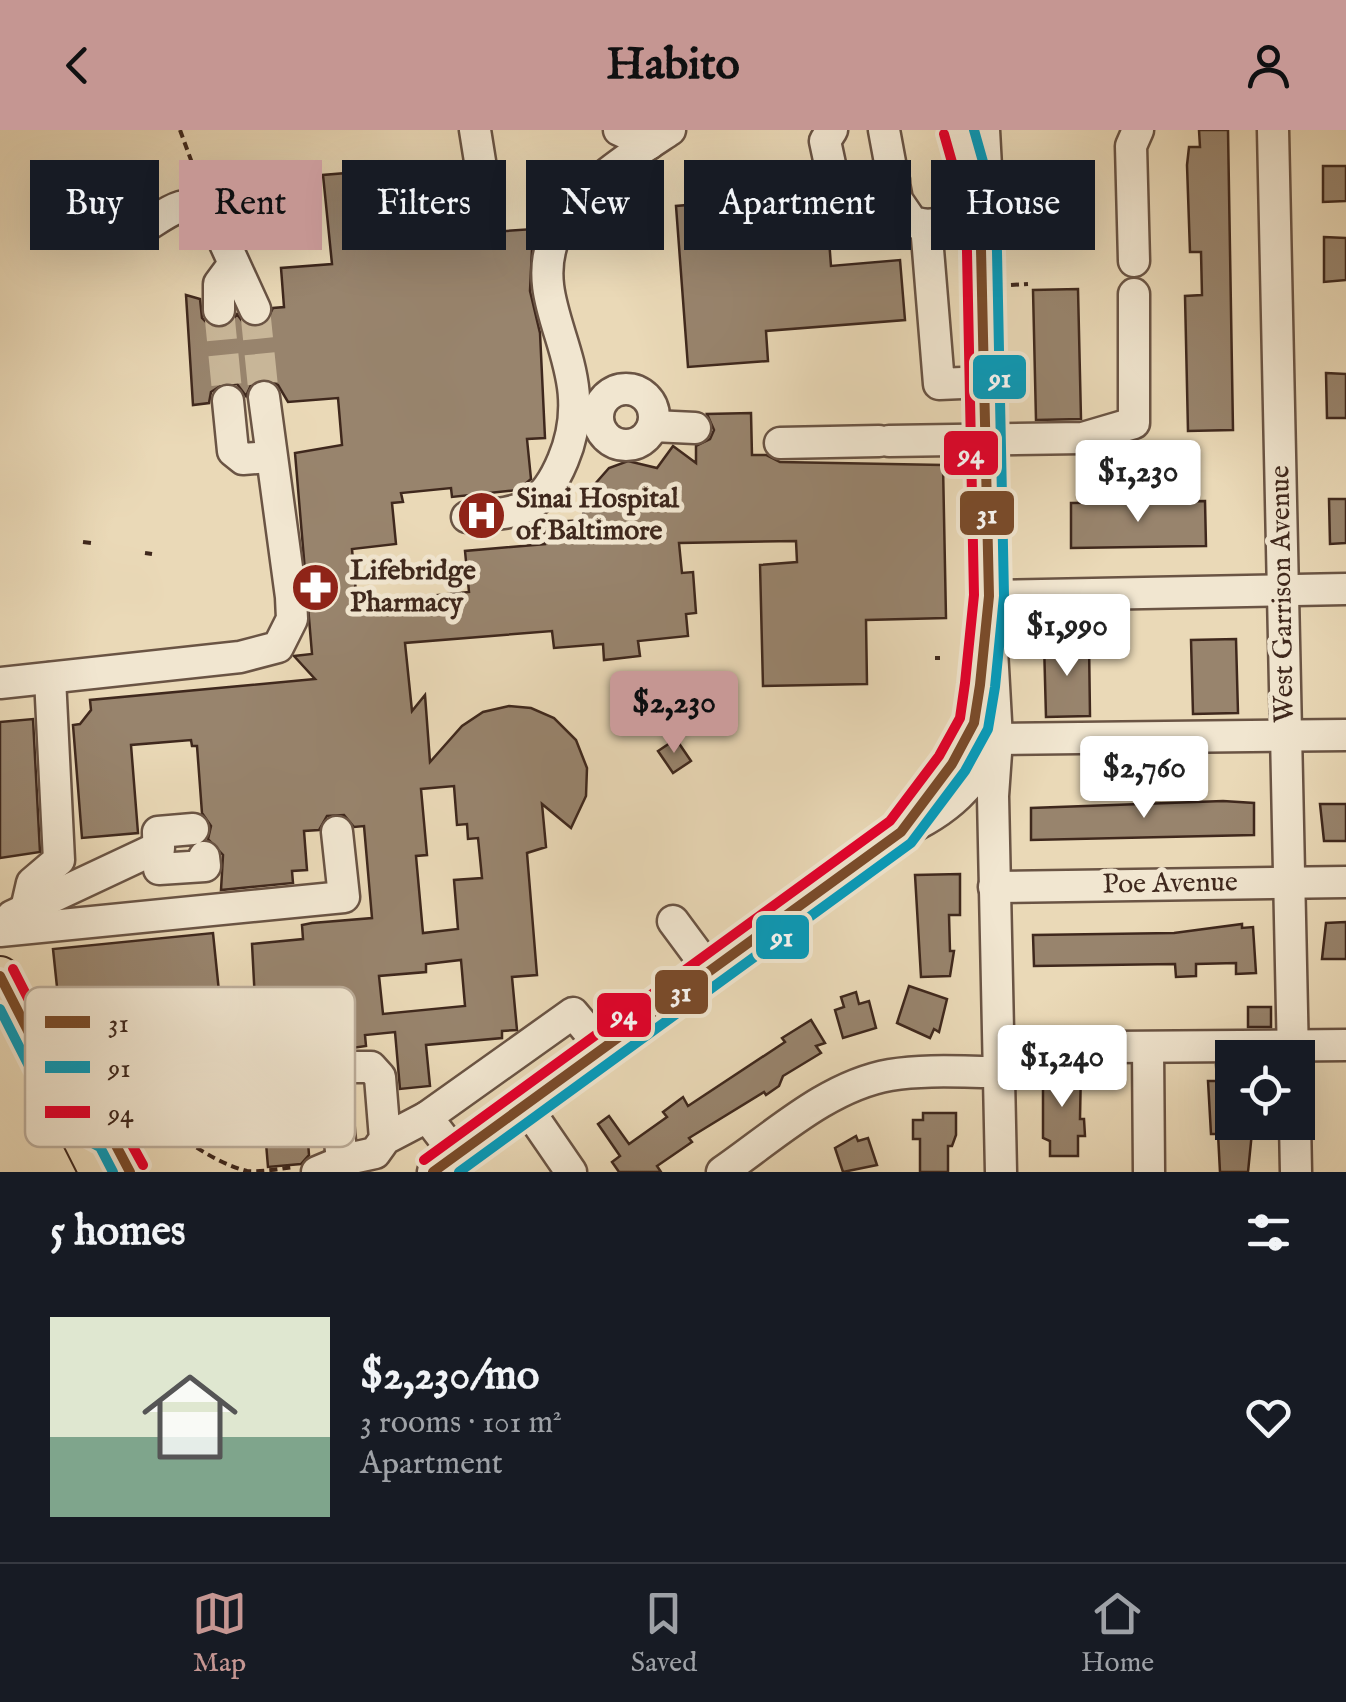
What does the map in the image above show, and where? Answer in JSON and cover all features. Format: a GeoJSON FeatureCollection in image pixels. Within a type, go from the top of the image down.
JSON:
{"type":"FeatureCollection","features":[{"type":"Feature","properties":{"kind":"main road"},"geometry":{"type":"LineString","coordinates":[[0,976],[25,1018]]}},
{"type":"Feature","properties":{"kind":"main road"},"geometry":{"type":"LineString","coordinates":[[91,1147],[99,1172]]}},
{"type":"Feature","properties":{"kind":"street"},"geometry":{"type":"LineString","coordinates":[[475,130],[480,160]]}},
{"type":"Feature","properties":{"kind":"street"},"geometry":{"type":"LineString","coordinates":[[618,130],[657,135]]}},
{"type":"Feature","properties":{"kind":"street"},"geometry":{"type":"LineString","coordinates":[[829,160],[825,141],[832,130]]}},
{"type":"Feature","properties":{"kind":"street"},"geometry":{"type":"LineString","coordinates":[[884,130],[890,160]]}},
{"type":"Feature","properties":{"kind":"street"},"geometry":{"type":"LineString","coordinates":[[958,130],[966,160]]}},
{"type":"Feature","properties":{"kind":"street"},"geometry":{"type":"LineString","coordinates":[[984,130],[986,160]]}},
{"type":"Feature","properties":{"kind":"street"},"geometry":{"type":"LineString","coordinates":[[1134,262],[1131,146],[1138,130]]}},
{"type":"Feature","properties":{"kind":"street","name":"West Garrison Avenue"},"geometry":{"type":"LineString","coordinates":[[1273,130],[1293,1040]]}},
{"type":"Feature","properties":{"kind":"street"},"geometry":{"type":"LineString","coordinates":[[657,135],[574,205],[554,240],[550,298],[588,406],[600,430],[613,442],[632,444],[653,426],[696,428]]}},
{"type":"Feature","properties":{"kind":"street"},"geometry":{"type":"LineString","coordinates":[[159,217],[175,208],[198,204],[216,221],[254,309]]}},
{"type":"Feature","properties":{"kind":"street"},"geometry":{"type":"LineString","coordinates":[[911,221],[931,225]]}},
{"type":"Feature","properties":{"kind":"street"},"geometry":{"type":"LineString","coordinates":[[926,226],[939,384],[985,382]]}},
{"type":"Feature","properties":{"kind":"street"},"geometry":{"type":"LineString","coordinates":[[981,768],[988,596],[982,250]]}},
{"type":"Feature","properties":{"kind":"street"},"geometry":{"type":"LineString","coordinates":[[219,310],[219,284],[233,265]]}},
{"type":"Feature","properties":{"kind":"street"},"geometry":{"type":"LineString","coordinates":[[780,443],[1083,438],[1134,424],[1134,294]]}},
{"type":"Feature","properties":{"kind":"street"},"geometry":{"type":"LineString","coordinates":[[0,683],[263,654],[278,647],[292,620],[291,597],[281,499],[264,397]]}},
{"type":"Feature","properties":{"kind":"street"},"geometry":{"type":"LineString","coordinates":[[228,401],[233,451],[243,458],[271,457]]}},
{"type":"Feature","properties":{"kind":"street"},"geometry":{"type":"LineString","coordinates":[[467,517],[527,509],[546,493],[588,406]]}},
{"type":"Feature","properties":{"kind":"street"},"geometry":{"type":"LineString","coordinates":[[988,596],[1346,589]]}},
{"type":"Feature","properties":{"kind":"street"},"geometry":{"type":"LineString","coordinates":[[988,596],[980,685],[981,768],[994,887],[1001,1172]]}},
{"type":"Feature","properties":{"kind":"street"},"geometry":{"type":"LineString","coordinates":[[13,916],[32,883],[60,860],[50,678]]}},
{"type":"Feature","properties":{"kind":"street"},"geometry":{"type":"LineString","coordinates":[[382,1101],[426,1117],[445,1164],[901,832],[981,768],[1346,735]]}},
{"type":"Feature","properties":{"kind":"street"},"geometry":{"type":"LineString","coordinates":[[0,931],[344,897],[337,832]]}},
{"type":"Feature","properties":{"kind":"street"},"geometry":{"type":"LineString","coordinates":[[13,916],[159,848],[159,870],[205,866],[199,843]]}},
{"type":"Feature","properties":{"kind":"street","name":"Poe Avenue"},"geometry":{"type":"LineString","coordinates":[[994,887],[1346,882]]}},
{"type":"Feature","properties":{"kind":"street"},"geometry":{"type":"LineString","coordinates":[[13,916],[56,926]]}},
{"type":"Feature","properties":{"kind":"street"},"geometry":{"type":"LineString","coordinates":[[673,920],[710,971]]}},
{"type":"Feature","properties":{"kind":"street"},"geometry":{"type":"LineString","coordinates":[[329,1167],[375,1153],[385,1140],[426,1117],[573,1014],[603,1048]]}},
{"type":"Feature","properties":{"kind":"street"},"geometry":{"type":"LineString","coordinates":[[1315,1049],[1346,1045]]}},
{"type":"Feature","properties":{"kind":"street"},"geometry":{"type":"LineString","coordinates":[[722,1172],[824,1101],[858,1085],[999,1060],[1148,1048],[1215,1049]]}},
{"type":"Feature","properties":{"kind":"street"},"geometry":{"type":"LineString","coordinates":[[1148,1048],[1149,1172]]}},
{"type":"Feature","properties":{"kind":"street"},"geometry":{"type":"LineString","coordinates":[[355,1067],[371,1066],[380,1077],[385,1140]]}},
{"type":"Feature","properties":{"kind":"street"},"geometry":{"type":"LineString","coordinates":[[525,1105],[571,1172]]}},
{"type":"Feature","properties":{"kind":"street"},"geometry":{"type":"LineString","coordinates":[[1295,1140],[1296,1172]]}},
{"type":"Feature","properties":{"kind":"street"},"geometry":{"type":"LineString","coordinates":[[117,1147],[130,1172]]}},
{"type":"Feature","properties":{"kind":"path"},"geometry":{"type":"LineString","coordinates":[[180,130],[191,160]]}},
{"type":"Feature","properties":{"kind":"path"},"geometry":{"type":"LineString","coordinates":[[1011,285],[1028,284]]}},
{"type":"Feature","properties":{"kind":"path"},"geometry":{"type":"LineString","coordinates":[[83,542],[91,543]]}},
{"type":"Feature","properties":{"kind":"path"},"geometry":{"type":"LineString","coordinates":[[199,1147],[245,1170],[324,1164],[329,1167]]}},
{"type":"Feature","properties":{"kind":"building"},"geometry":{"type":"Polygon","coordinates":[[[1199,130],[1228,130],[1233,430],[1188,431],[1185,296],[1202,295],[1201,252],[1190,252],[1187,165],[1189,147],[1200,147],[1199,130]]]}},
{"type":"Feature","properties":{"kind":"building"},"geometry":{"type":"Polygon","coordinates":[[[1323,166],[1346,166],[1346,201],[1323,202],[1323,166]]]}},
{"type":"Feature","properties":{"kind":"building"},"geometry":{"type":"Polygon","coordinates":[[[342,173],[342,250],[506,250],[506,231],[526,230],[526,250],[532,250],[530,291],[540,333],[545,438],[527,439],[531,479],[518,490],[452,497],[451,488],[401,493],[403,502],[392,503],[396,544],[352,549],[357,603],[469,592],[465,551],[545,544],[543,523],[582,520],[587,493],[609,468],[628,461],[657,468],[673,446],[696,463],[696,446],[710,439],[714,430],[707,414],[751,413],[752,455],[766,455],[780,462],[943,465],[946,618],[866,620],[867,684],[763,686],[760,565],[797,562],[796,541],[679,543],[682,573],[693,572],[696,613],[686,614],[688,636],[638,641],[640,656],[604,660],[603,644],[554,648],[552,631],[405,643],[412,711],[425,695],[430,762],[462,726],[483,712],[509,706],[531,708],[554,718],[576,740],[587,768],[586,796],[571,828],[542,804],[546,847],[527,853],[537,975],[512,977],[517,1030],[502,1031],[502,1038],[426,1045],[430,1086],[400,1089],[395,1032],[365,1035],[366,1046],[355,1048],[355,987],[254,987],[252,944],[303,939],[302,925],[372,918],[364,826],[354,827],[344,815],[327,816],[319,830],[304,831],[307,870],[292,871],[293,883],[221,890],[223,855],[208,839],[211,826],[202,813],[197,746],[192,746],[191,740],[131,745],[138,833],[82,838],[73,725],[80,724],[91,710],[90,700],[315,679],[294,656],[312,654],[295,453],[342,445],[338,398],[288,402],[278,385],[262,378],[252,383],[246,396],[237,384],[225,383],[211,392],[209,403],[193,405],[186,295],[200,299],[202,318],[211,327],[227,327],[237,314],[245,325],[264,326],[273,308],[284,307],[281,268],[332,264],[323,175],[342,173]],[[454,786],[421,789],[427,855],[416,856],[423,933],[458,929],[454,880],[482,878],[478,838],[468,839],[467,824],[457,825],[454,786]],[[461,960],[426,964],[426,972],[379,976],[383,1014],[465,1006],[461,960]]]}},
{"type":"Feature","properties":{"kind":"building"},"geometry":{"type":"Polygon","coordinates":[[[684,205],[684,250],[830,250],[831,266],[900,260],[905,320],[766,331],[768,361],[688,367],[676,206],[684,205]]]}},
{"type":"Feature","properties":{"kind":"building"},"geometry":{"type":"Polygon","coordinates":[[[1324,237],[1346,238],[1346,280],[1324,282],[1324,237]]]}},
{"type":"Feature","properties":{"kind":"building"},"geometry":{"type":"Polygon","coordinates":[[[1078,289],[1081,419],[1036,420],[1033,290],[1078,289]]]}},
{"type":"Feature","properties":{"kind":"building"},"geometry":{"type":"Polygon","coordinates":[[[1326,373],[1346,374],[1346,418],[1327,418],[1326,373]]]}},
{"type":"Feature","properties":{"kind":"building"},"geometry":{"type":"Polygon","coordinates":[[[1329,499],[1346,499],[1346,543],[1330,544],[1329,499]]]}},
{"type":"Feature","properties":{"kind":"building"},"geometry":{"type":"Polygon","coordinates":[[[1205,501],[1206,546],[1071,548],[1071,503],[1205,501]]]}},
{"type":"Feature","properties":{"kind":"building"},"geometry":{"type":"Polygon","coordinates":[[[1236,639],[1238,713],[1193,714],[1191,640],[1236,639]]]}},
{"type":"Feature","properties":{"kind":"building"},"geometry":{"type":"Polygon","coordinates":[[[1089,642],[1090,716],[1046,717],[1044,643],[1089,642]]]}},
{"type":"Feature","properties":{"kind":"building"},"geometry":{"type":"Polygon","coordinates":[[[33,719],[40,852],[0,858],[0,722],[33,719]]]}},
{"type":"Feature","properties":{"kind":"building"},"geometry":{"type":"Polygon","coordinates":[[[676,739],[691,761],[673,773],[658,751],[676,739]]]}},
{"type":"Feature","properties":{"kind":"building"},"geometry":{"type":"Polygon","coordinates":[[[1254,803],[1254,835],[1031,840],[1031,808],[1254,803]]]}},
{"type":"Feature","properties":{"kind":"building"},"geometry":{"type":"Polygon","coordinates":[[[1320,804],[1346,804],[1346,841],[1324,841],[1320,804]]]}},
{"type":"Feature","properties":{"kind":"building"},"geometry":{"type":"Polygon","coordinates":[[[960,874],[960,915],[949,915],[950,951],[954,951],[950,976],[921,977],[915,875],[960,874]]]}},
{"type":"Feature","properties":{"kind":"building"},"geometry":{"type":"Polygon","coordinates":[[[1346,922],[1346,959],[1322,959],[1326,923],[1346,922]]]}},
{"type":"Feature","properties":{"kind":"building"},"geometry":{"type":"Polygon","coordinates":[[[1242,924],[1242,928],[1253,927],[1256,973],[1236,974],[1236,963],[1196,964],[1196,976],[1176,977],[1175,964],[1034,966],[1033,935],[1174,933],[1242,924]]]}},
{"type":"Feature","properties":{"kind":"building"},"geometry":{"type":"Polygon","coordinates":[[[213,933],[219,987],[57,987],[53,949],[213,933]]]}},
{"type":"Feature","properties":{"kind":"building"},"geometry":{"type":"Polygon","coordinates":[[[909,986],[947,999],[939,1032],[934,1029],[930,1038],[897,1023],[909,986]]]}},
{"type":"Feature","properties":{"kind":"building"},"geometry":{"type":"Polygon","coordinates":[[[856,992],[859,1004],[869,1001],[876,1028],[843,1038],[835,1010],[844,1007],[841,997],[856,992]]]}},
{"type":"Feature","properties":{"kind":"building"},"geometry":{"type":"Polygon","coordinates":[[[1248,1007],[1271,1007],[1271,1027],[1248,1027],[1248,1007]]]}},
{"type":"Feature","properties":{"kind":"building"},"geometry":{"type":"Polygon","coordinates":[[[811,1020],[825,1043],[816,1046],[821,1053],[783,1076],[779,1086],[766,1095],[764,1092],[689,1138],[692,1142],[657,1166],[661,1172],[619,1172],[612,1162],[620,1156],[598,1124],[609,1116],[629,1144],[667,1117],[663,1112],[683,1097],[688,1106],[785,1042],[782,1038],[811,1020]]]}},
{"type":"Feature","properties":{"kind":"building"},"geometry":{"type":"Polygon","coordinates":[[[1081,1067],[1080,1119],[1084,1119],[1085,1136],[1078,1136],[1078,1156],[1050,1156],[1050,1141],[1043,1138],[1043,1069],[1081,1067]]]}},
{"type":"Feature","properties":{"kind":"building"},"geometry":{"type":"Polygon","coordinates":[[[1208,1081],[1215,1081],[1215,1134],[1211,1134],[1208,1081]]]}},
{"type":"Feature","properties":{"kind":"building"},"geometry":{"type":"Polygon","coordinates":[[[923,1113],[956,1113],[956,1135],[952,1146],[948,1146],[948,1172],[920,1172],[920,1139],[913,1139],[913,1120],[923,1120],[923,1113]]]}},
{"type":"Feature","properties":{"kind":"building"},"geometry":{"type":"Polygon","coordinates":[[[856,1136],[858,1141],[868,1138],[877,1165],[843,1172],[835,1148],[856,1136]]]}},
{"type":"Feature","properties":{"kind":"building"},"geometry":{"type":"Polygon","coordinates":[[[1218,1140],[1251,1140],[1248,1172],[1220,1172],[1218,1140]]]}},
{"type":"Feature","properties":{"kind":"building"},"geometry":{"type":"Polygon","coordinates":[[[266,1147],[308,1147],[309,1155],[301,1164],[268,1167],[266,1147]]]}},
{"type":"Feature","properties":{"kind":"tunnel"},"geometry":{"type":"LineString","coordinates":[[255,309],[264,397]]}},
{"type":"Feature","properties":{"kind":"tunnel"},"geometry":{"type":"LineString","coordinates":[[219,310],[228,401]]}},
{"type":"Feature","properties":{"kind":"transit line","name":"91"},"geometry":{"type":"LineString","coordinates":[[459,1172],[911,843],[965,771],[988,729],[1004,596],[997,252],[995,204],[974,130]]}},
{"type":"Feature","properties":{"kind":"transit line","name":"94"},"geometry":{"type":"LineString","coordinates":[[424,1160],[890,821],[939,756],[960,718],[974,595],[967,252],[965,208],[944,134]]}},
{"type":"Feature","properties":{"kind":"transit line","name":"31"},"geometry":{"type":"LineString","coordinates":[[433,1172],[901,832],[952,764],[974,723],[989,596],[981,250]]}},
{"type":"Feature","properties":{"kind":"transit line","name":"94"},"geometry":{"type":"LineString","coordinates":[[13,969],[25,992]]}},
{"type":"Feature","properties":{"kind":"transit line","name":"31"},"geometry":{"type":"LineString","coordinates":[[0,976],[25,1025]]}},
{"type":"Feature","properties":{"kind":"transit line","name":"91"},"geometry":{"type":"LineString","coordinates":[[0,1009],[25,1058]]}},
{"type":"Feature","properties":{"kind":"transit line","name":"91"},"geometry":{"type":"LineString","coordinates":[[100,1147],[113,1172]]}},
{"type":"Feature","properties":{"kind":"transit line","name":"31"},"geometry":{"type":"LineString","coordinates":[[117,1147],[130,1172]]}},
{"type":"Feature","properties":{"kind":"transit line","name":"94"},"geometry":{"type":"LineString","coordinates":[[133,1147],[143,1165]]}},
{"type":"Feature","properties":{"kind":"place","name":"Sinai Hospital of Baltimore"},"geometry":{"type":"Point","coordinates":[481,515]}},
{"type":"Feature","properties":{"kind":"place","name":"Lifebridge Pharmacy"},"geometry":{"type":"Point","coordinates":[315,587]}}]}
